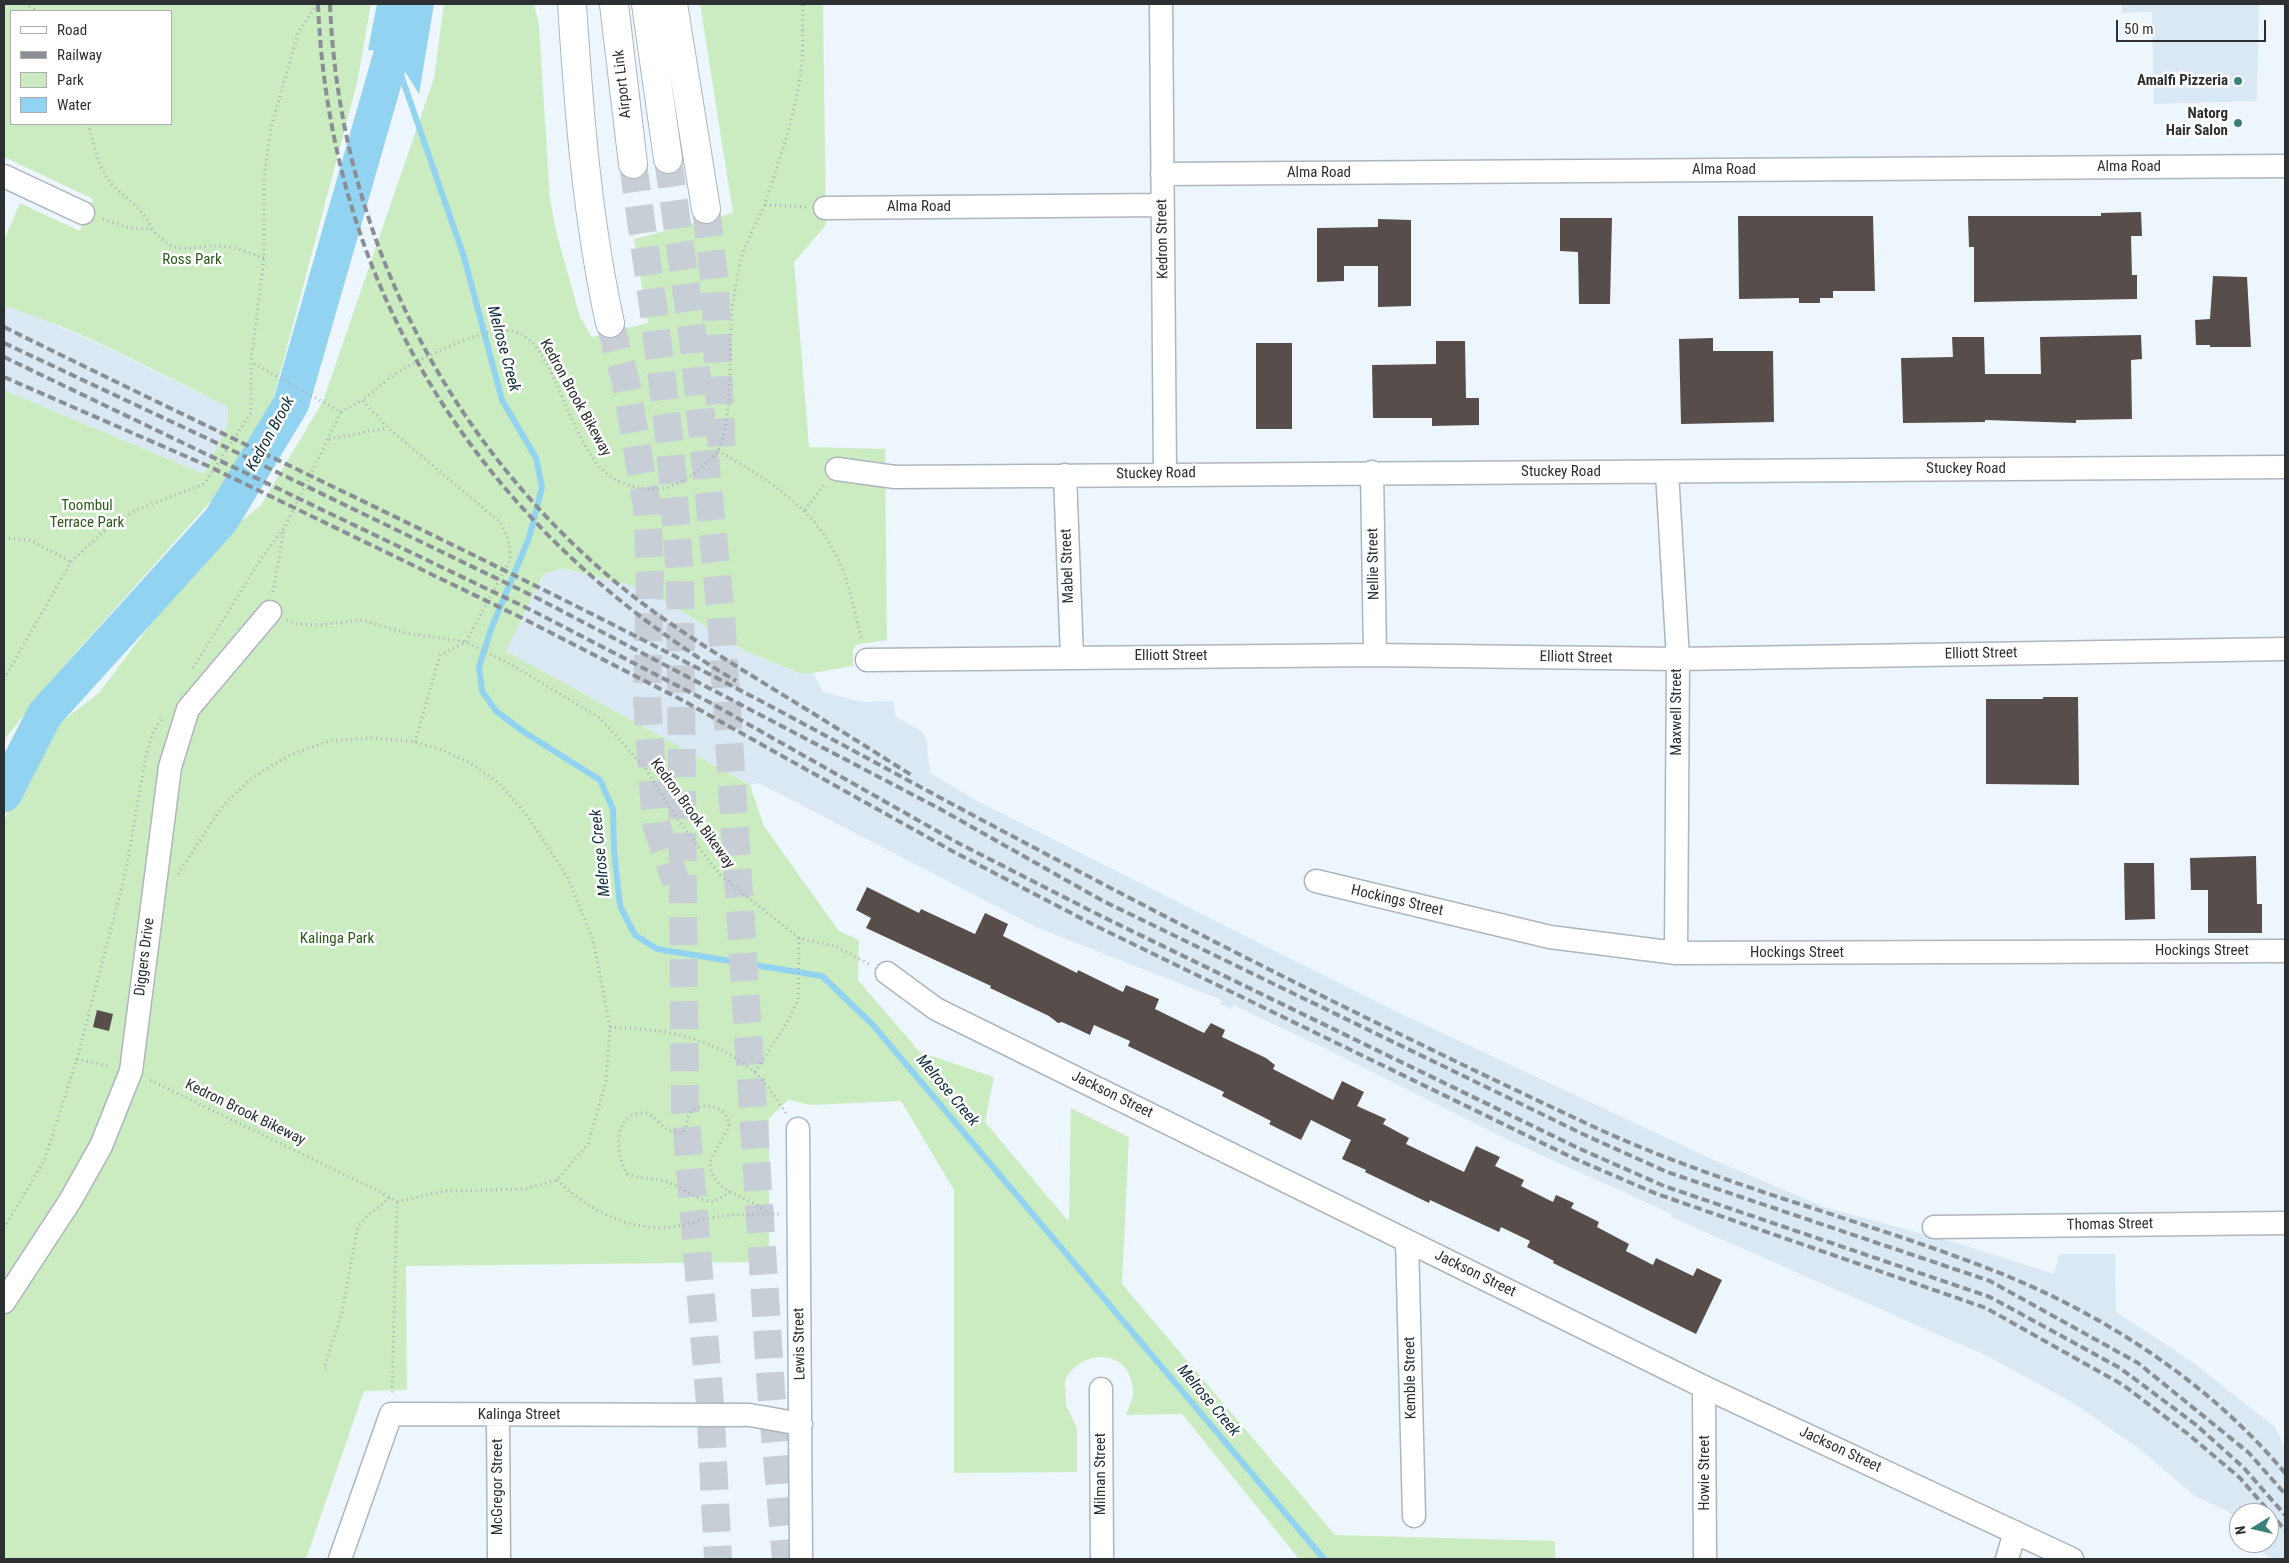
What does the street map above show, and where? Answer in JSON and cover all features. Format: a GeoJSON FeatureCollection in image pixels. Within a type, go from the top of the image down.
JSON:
{"type":"FeatureCollection","features":[{"type":"Feature","properties":{"kind":"highway"},"geometry":{"type":"LineString","coordinates":[[572,4],[584,170],[600,276],[610,323]]}},
{"type":"Feature","properties":{"kind":"highway","name":"Airport Link"},"geometry":{"type":"LineString","coordinates":[[614,4],[633,164]]}},
{"type":"Feature","properties":{"kind":"highway"},"geometry":{"type":"LineString","coordinates":[[646,4],[668,159]]}},
{"type":"Feature","properties":{"kind":"highway"},"geometry":{"type":"LineString","coordinates":[[673,4],[706,209]]}},
{"type":"Feature","properties":{"kind":"street","name":"Kedron Street"},"geometry":{"type":"LineString","coordinates":[[1161,4],[1165,474]]}},
{"type":"Feature","properties":{"kind":"street","name":"Alma Road"},"geometry":{"type":"LineString","coordinates":[[1162,174],[2285,166]]}},
{"type":"Feature","properties":{"kind":"street"},"geometry":{"type":"LineString","coordinates":[[4,176],[83,213]]}},
{"type":"Feature","properties":{"kind":"street","name":"Alma Road"},"geometry":{"type":"LineString","coordinates":[[825,208],[1162,206]]}},
{"type":"Feature","properties":{"kind":"street","name":"Stuckey Road"},"geometry":{"type":"LineString","coordinates":[[837,469],[895,477],[1372,472],[1667,472],[2285,467]]}},
{"type":"Feature","properties":{"kind":"street","name":"Nellie Street"},"geometry":{"type":"LineString","coordinates":[[1372,472],[1375,655]]}},
{"type":"Feature","properties":{"kind":"street","name":"Maxwell Street"},"geometry":{"type":"LineString","coordinates":[[1667,472],[1678,659],[1676,953]]}},
{"type":"Feature","properties":{"kind":"street","name":"Mabel Street"},"geometry":{"type":"LineString","coordinates":[[1065,475],[1072,656]]}},
{"type":"Feature","properties":{"kind":"street","name":"Diggers Drive"},"geometry":{"type":"LineString","coordinates":[[4,1302],[70,1201],[101,1146],[131,1071],[170,767],[188,709],[270,612]]}},
{"type":"Feature","properties":{"kind":"street","name":"Elliott Street"},"geometry":{"type":"LineString","coordinates":[[867,660],[1072,656],[1375,655],[1678,659],[2285,649]]}},
{"type":"Feature","properties":{"kind":"street","name":"Hockings Street"},"geometry":{"type":"LineString","coordinates":[[1316,881],[1550,937],[1676,953],[2285,951]]}},
{"type":"Feature","properties":{"kind":"street","name":"Jackson Street"},"geometry":{"type":"LineString","coordinates":[[887,973],[936,1009],[1704,1387],[2072,1559]]}},
{"type":"Feature","properties":{"kind":"street","name":"Lewis Street"},"geometry":{"type":"LineString","coordinates":[[798,1129],[797,1214],[801,1424],[801,1559]]}},
{"type":"Feature","properties":{"kind":"street","name":"Thomas Street"},"geometry":{"type":"LineString","coordinates":[[1934,1227],[2285,1223]]}},
{"type":"Feature","properties":{"kind":"street","name":"Kemble Street"},"geometry":{"type":"LineString","coordinates":[[1407,1241],[1414,1516]]}},
{"type":"Feature","properties":{"kind":"street","name":"Howie Street"},"geometry":{"type":"LineString","coordinates":[[1704,1387],[1705,1559]]}},
{"type":"Feature","properties":{"kind":"street","name":"Milman Street"},"geometry":{"type":"LineString","coordinates":[[1101,1389],[1102,1559]]}},
{"type":"Feature","properties":{"kind":"street"},"geometry":{"type":"LineString","coordinates":[[340,1559],[391,1414]]}},
{"type":"Feature","properties":{"kind":"street","name":"Kalinga Street"},"geometry":{"type":"LineString","coordinates":[[391,1414],[750,1415],[801,1424]]}},
{"type":"Feature","properties":{"kind":"street","name":"McGregor Street"},"geometry":{"type":"LineString","coordinates":[[498,1415],[499,1559]]}},
{"type":"Feature","properties":{"kind":"street"},"geometry":{"type":"LineString","coordinates":[[2007,1559],[2015,1532]]}},
{"type":"Feature","properties":{"kind":"path"},"geometry":{"type":"LineString","coordinates":[[4,679],[71,562],[103,532],[136,510],[204,484],[251,413],[251,362],[264,258],[264,178],[271,127],[298,33],[317,4]]}},
{"type":"Feature","properties":{"kind":"path"},"geometry":{"type":"LineString","coordinates":[[803,4],[801,76],[788,133],[765,205],[741,258],[731,322],[727,407],[718,451],[764,477],[805,510],[825,537],[840,565],[850,593],[867,660]]}},
{"type":"Feature","properties":{"kind":"path"},"geometry":{"type":"LineString","coordinates":[[88,125],[104,174],[113,185],[146,215],[152,229],[162,240],[182,250],[224,246],[264,258]]}},
{"type":"Feature","properties":{"kind":"path"},"geometry":{"type":"LineString","coordinates":[[765,205],[825,208]]}},
{"type":"Feature","properties":{"kind":"path"},"geometry":{"type":"LineString","coordinates":[[83,213],[129,228],[152,229]]}},
{"type":"Feature","properties":{"kind":"path","name":"Kedron Brook Bikeway"},"geometry":{"type":"LineString","coordinates":[[341,412],[362,400],[405,367],[463,340],[503,330],[515,331],[528,338],[544,360],[568,413],[602,470],[619,481],[646,489],[676,485],[688,480],[718,451]]}},
{"type":"Feature","properties":{"kind":"path"},"geometry":{"type":"LineString","coordinates":[[188,675],[262,557],[284,526],[341,412],[251,362]]}},
{"type":"Feature","properties":{"kind":"path"},"geometry":{"type":"LineString","coordinates":[[362,400],[388,428],[500,522],[506,533],[511,550],[510,560],[466,642],[440,655],[415,742]]}},
{"type":"Feature","properties":{"kind":"path"},"geometry":{"type":"LineString","coordinates":[[328,439],[388,428]]}},
{"type":"Feature","properties":{"kind":"path"},"geometry":{"type":"LineString","coordinates":[[805,510],[837,469]]}},
{"type":"Feature","properties":{"kind":"path"},"geometry":{"type":"LineString","coordinates":[[284,526],[270,612],[295,624],[319,625],[362,620],[406,633],[466,642]]}},
{"type":"Feature","properties":{"kind":"path"},"geometry":{"type":"LineString","coordinates":[[4,538],[30,540],[71,562]]}},
{"type":"Feature","properties":{"kind":"path","name":"Kedron Brook Bikeway"},"geometry":{"type":"LineString","coordinates":[[466,642],[479,646],[600,718],[645,768],[678,819],[720,875],[799,938],[835,946],[887,973]]}},
{"type":"Feature","properties":{"kind":"path"},"geometry":{"type":"LineString","coordinates":[[4,1228],[44,1161],[78,1059],[125,875],[146,755],[152,734],[162,717]]}},
{"type":"Feature","properties":{"kind":"path"},"geometry":{"type":"LineString","coordinates":[[156,876],[178,875],[222,807],[249,780],[288,756],[329,741],[372,738],[415,742],[442,750],[470,763],[500,784],[526,814],[568,878],[593,940],[610,1027],[606,1082],[588,1144],[557,1180],[525,1189],[444,1190],[396,1202],[391,1414]]}},
{"type":"Feature","properties":{"kind":"path"},"geometry":{"type":"LineString","coordinates":[[755,1072],[789,1019],[798,1000],[799,938]]}},
{"type":"Feature","properties":{"kind":"path"},"geometry":{"type":"LineString","coordinates":[[610,1027],[649,1028],[695,1038],[731,1055],[755,1072],[798,1129]]}},
{"type":"Feature","properties":{"kind":"path","name":"Kedron Brook Bikeway"},"geometry":{"type":"LineString","coordinates":[[78,1059],[131,1071],[372,1187],[396,1202]]}},
{"type":"Feature","properties":{"kind":"path"},"geometry":{"type":"LineString","coordinates":[[730,1192],[713,1202],[703,1201],[669,1183],[627,1174],[622,1166],[617,1148],[618,1136],[623,1126],[630,1118],[644,1113],[651,1115],[661,1126],[669,1131],[683,1133],[689,1114],[693,1110],[710,1106],[718,1108],[726,1114],[730,1121],[729,1127],[710,1161],[710,1168],[720,1184],[730,1192],[763,1207],[769,1214]]}},
{"type":"Feature","properties":{"kind":"path"},"geometry":{"type":"LineString","coordinates":[[557,1180],[585,1204],[601,1213],[652,1227],[673,1227],[729,1215],[797,1214]]}},
{"type":"Feature","properties":{"kind":"path"},"geometry":{"type":"LineString","coordinates":[[326,1368],[324,1368],[337,1329],[350,1276],[358,1226],[390,1198]]}},
{"type":"Feature","properties":{"kind":"shaded area"},"geometry":{"type":"Polygon","coordinates":[[[2122,4],[2259,4],[2257,101],[2154,104],[2152,12],[2122,13],[2122,4]]]}},
{"type":"Feature","properties":{"kind":"shaded area"},"geometry":{"type":"Polygon","coordinates":[[[4,306],[35,316],[108,348],[228,407],[227,426],[204,474],[4,390],[4,306]]]}},
{"type":"Feature","properties":{"kind":"shaded area"},"geometry":{"type":"Polygon","coordinates":[[[562,568],[646,589],[743,650],[799,673],[813,673],[823,692],[862,702],[894,701],[895,716],[921,731],[926,738],[930,773],[979,802],[1389,1008],[1716,1161],[1824,1207],[1963,1245],[2054,1274],[2059,1254],[2115,1254],[2116,1312],[2191,1361],[2275,1427],[2285,1448],[2285,1559],[2270,1559],[2264,1553],[2279,1553],[2279,1503],[2229,1503],[2229,1512],[2195,1496],[2137,1447],[2070,1401],[1987,1356],[1671,1217],[1672,1214],[1508,1140],[1324,1048],[1233,1005],[1231,1009],[1220,1004],[1222,1000],[1038,928],[759,783],[750,785],[506,651],[543,575],[562,568]]]}},
{"type":"Feature","properties":{"kind":"green space","name":"Ross Park"},"geometry":{"type":"Polygon","coordinates":[[[4,4],[371,4],[357,83],[273,400],[220,491],[62,668],[4,740],[4,390],[204,474],[227,426],[228,407],[90,339],[4,306],[4,240],[20,203],[80,231],[93,199],[4,157],[4,4]]]}},
{"type":"Feature","properties":{"kind":"green space","name":"Kalinga Park"},"geometry":{"type":"Polygon","coordinates":[[[444,4],[534,4],[539,25],[550,200],[557,235],[580,317],[592,337],[648,323],[634,239],[733,213],[700,4],[823,4],[826,225],[794,262],[809,447],[885,449],[887,640],[855,645],[853,666],[813,673],[799,673],[743,650],[646,589],[562,568],[543,575],[506,651],[750,785],[764,826],[839,931],[859,940],[858,980],[920,1052],[994,1077],[985,1122],[1069,1222],[1071,1108],[1129,1137],[1122,1284],[1335,1535],[1555,1541],[1555,1559],[1299,1559],[1182,1414],[1126,1415],[1133,1396],[1131,1378],[1125,1368],[1116,1361],[1106,1357],[1094,1358],[1083,1362],[1073,1369],[1065,1380],[1066,1405],[1077,1428],[1077,1472],[954,1473],[954,1190],[901,1101],[811,1105],[788,1100],[769,1118],[769,1262],[406,1266],[407,1390],[364,1391],[306,1559],[4,1559],[4,820],[44,735],[99,693],[207,549],[261,505],[323,401],[434,78],[444,4]]]}},
{"type":"Feature","properties":{"kind":"water"},"geometry":{"type":"Polygon","coordinates":[[[377,4],[434,4],[419,94],[393,52],[368,50],[377,4]]]}},
{"type":"Feature","properties":{"kind":"building"},"geometry":{"type":"Polygon","coordinates":[[[2141,212],[2142,236],[2131,236],[2132,275],[2137,275],[2137,299],[1974,302],[1974,247],[1969,247],[1968,216],[2101,216],[2101,213],[2141,212]]]}},
{"type":"Feature","properties":{"kind":"building"},"geometry":{"type":"Polygon","coordinates":[[[1738,216],[1873,216],[1875,291],[1833,291],[1833,298],[1820,298],[1820,303],[1799,303],[1799,298],[1739,299],[1738,216]]]}},
{"type":"Feature","properties":{"kind":"building"},"geometry":{"type":"Polygon","coordinates":[[[1560,218],[1612,218],[1610,304],[1579,304],[1578,252],[1560,251],[1560,218]]]}},
{"type":"Feature","properties":{"kind":"building"},"geometry":{"type":"Polygon","coordinates":[[[1378,219],[1411,220],[1411,306],[1378,307],[1378,266],[1344,266],[1344,281],[1317,282],[1317,228],[1378,227],[1378,219]]]}},
{"type":"Feature","properties":{"kind":"building"},"geometry":{"type":"Polygon","coordinates":[[[2213,276],[2247,277],[2251,347],[2196,345],[2195,320],[2210,319],[2213,276]]]}},
{"type":"Feature","properties":{"kind":"building"},"geometry":{"type":"Polygon","coordinates":[[[2141,335],[2142,359],[2131,360],[2132,419],[2076,420],[2076,423],[1985,420],[1985,422],[1903,423],[1901,358],[1953,357],[1952,337],[1984,337],[1985,374],[2041,374],[2040,337],[2141,335]]]}},
{"type":"Feature","properties":{"kind":"building"},"geometry":{"type":"Polygon","coordinates":[[[1713,338],[1713,351],[1773,351],[1774,422],[1681,424],[1679,339],[1713,338]]]}},
{"type":"Feature","properties":{"kind":"building"},"geometry":{"type":"Polygon","coordinates":[[[1436,341],[1465,341],[1466,398],[1479,398],[1479,425],[1432,426],[1432,418],[1373,418],[1372,365],[1436,364],[1436,341]]]}},
{"type":"Feature","properties":{"kind":"building"},"geometry":{"type":"Polygon","coordinates":[[[1256,343],[1292,343],[1292,429],[1256,429],[1256,343]]]}},
{"type":"Feature","properties":{"kind":"building"},"geometry":{"type":"Polygon","coordinates":[[[2043,697],[2078,697],[2079,785],[1986,784],[1986,699],[2043,699],[2043,697]]]}},
{"type":"Feature","properties":{"kind":"building"},"geometry":{"type":"Polygon","coordinates":[[[2256,856],[2257,904],[2262,904],[2262,933],[2208,933],[2208,890],[2191,890],[2190,858],[2256,856]]]}},
{"type":"Feature","properties":{"kind":"building"},"geometry":{"type":"Polygon","coordinates":[[[2124,863],[2154,863],[2155,919],[2125,920],[2124,863]]]}},
{"type":"Feature","properties":{"kind":"building"},"geometry":{"type":"Polygon","coordinates":[[[867,887],[919,913],[921,909],[975,934],[985,913],[1008,924],[1003,936],[1077,973],[1078,970],[1123,992],[1126,985],[1159,999],[1155,1009],[1204,1033],[1211,1023],[1225,1030],[1222,1037],[1266,1058],[1275,1065],[1273,1069],[1333,1100],[1342,1081],[1364,1092],[1357,1106],[1386,1119],[1383,1124],[1409,1138],[1406,1144],[1464,1172],[1476,1146],[1500,1157],[1495,1166],[1524,1180],[1521,1186],[1553,1202],[1556,1195],[1574,1203],[1571,1208],[1599,1222],[1597,1227],[1629,1244],[1626,1251],[1653,1265],[1656,1258],[1693,1276],[1697,1268],[1722,1280],[1696,1334],[1553,1263],[1554,1261],[1527,1247],[1530,1241],[1501,1227],[1499,1232],[1430,1200],[1429,1203],[1365,1172],[1366,1170],[1342,1159],[1351,1140],[1311,1120],[1301,1140],[1269,1124],[1271,1121],[1222,1096],[1224,1092],[1128,1046],[1130,1041],[1094,1025],[1090,1035],[1062,1022],[1058,1023],[1049,1016],[990,988],[991,986],[866,928],[871,918],[856,910],[867,887]]]}},
{"type":"Feature","properties":{"kind":"building"},"geometry":{"type":"Polygon","coordinates":[[[97,1010],[113,1014],[109,1031],[93,1027],[97,1010]]]}},
{"type":"Feature","properties":{"kind":"waterway","name":"Kedron Brook"},"geometry":{"type":"LineString","coordinates":[[4,794],[45,714],[221,520],[291,404],[406,4]]}},
{"type":"Feature","properties":{"kind":"waterway","name":"Melrose Creek"},"geometry":{"type":"LineString","coordinates":[[393,52],[464,257],[502,400],[536,458],[542,487],[529,538],[491,629],[479,667],[482,691],[496,711],[524,732],[600,780],[613,809],[614,851],[620,906],[635,935],[657,949],[822,976],[873,1025],[1324,1559]]}},
{"type":"Feature","properties":{"kind":"tunnel"},"geometry":{"type":"LineString","coordinates":[[668,159],[693,339],[721,616],[771,1389],[786,1559]]}},
{"type":"Feature","properties":{"kind":"tunnel"},"geometry":{"type":"LineString","coordinates":[[633,164],[670,445],[680,576],[685,1109],[710,1404],[718,1559]]}},
{"type":"Feature","properties":{"kind":"tunnel"},"geometry":{"type":"LineString","coordinates":[[706,209],[715,286],[722,459]]}},
{"type":"Feature","properties":{"kind":"tunnel"},"geometry":{"type":"LineString","coordinates":[[610,323],[626,383],[647,507],[650,572],[647,701],[656,824],[676,882]]}},
{"type":"Feature","properties":{"kind":"railway"},"geometry":{"type":"LineString","coordinates":[[318,4],[329,111],[353,213],[390,308],[438,397],[497,479],[567,554],[647,621],[736,681]]}},
{"type":"Feature","properties":{"kind":"railway"},"geometry":{"type":"LineString","coordinates":[[330,4],[338,89],[355,173],[381,253],[415,331],[458,404],[508,473],[565,536],[646,606],[716,653],[913,776]]}},
{"type":"Feature","properties":{"kind":"railway"},"geometry":{"type":"LineString","coordinates":[[4,327],[622,629],[748,694],[1158,913],[1519,1092],[1641,1147],[1740,1184],[1942,1251],[2033,1287],[2073,1307],[2151,1353],[2188,1380],[2255,1440],[2285,1473]]}},
{"type":"Feature","properties":{"kind":"railway"},"geometry":{"type":"LineString","coordinates":[[4,343],[219,444],[537,598],[942,810],[1103,901],[1587,1136],[1667,1172],[1990,1281],[2138,1363],[2249,1453],[2285,1494]]}},
{"type":"Feature","properties":{"kind":"railway"},"geometry":{"type":"LineString","coordinates":[[4,357],[531,610],[709,702],[960,844],[1103,917],[1578,1148],[1664,1186],[1990,1297],[2120,1368],[2195,1424],[2243,1467],[2285,1515]]}},
{"type":"Feature","properties":{"kind":"railway"},"geometry":{"type":"LineString","coordinates":[[4,377],[208,466],[526,620],[682,700],[954,852],[1094,925],[1573,1158],[1657,1194],[1986,1308],[2123,1385],[2188,1434],[2240,1478],[2285,1530]]}},
{"type":"Feature","properties":{"kind":"place","name":"Amalfi Pizzeria"},"geometry":{"type":"Point","coordinates":[2238,81]}},
{"type":"Feature","properties":{"kind":"place","name":"Natorg Hair Salon"},"geometry":{"type":"Point","coordinates":[2238,123]}},
{"type":"Feature","properties":{"kind":"park label","name":"Toombul Terrace Park"},"geometry":{"type":"Point","coordinates":[87,514]}}]}
